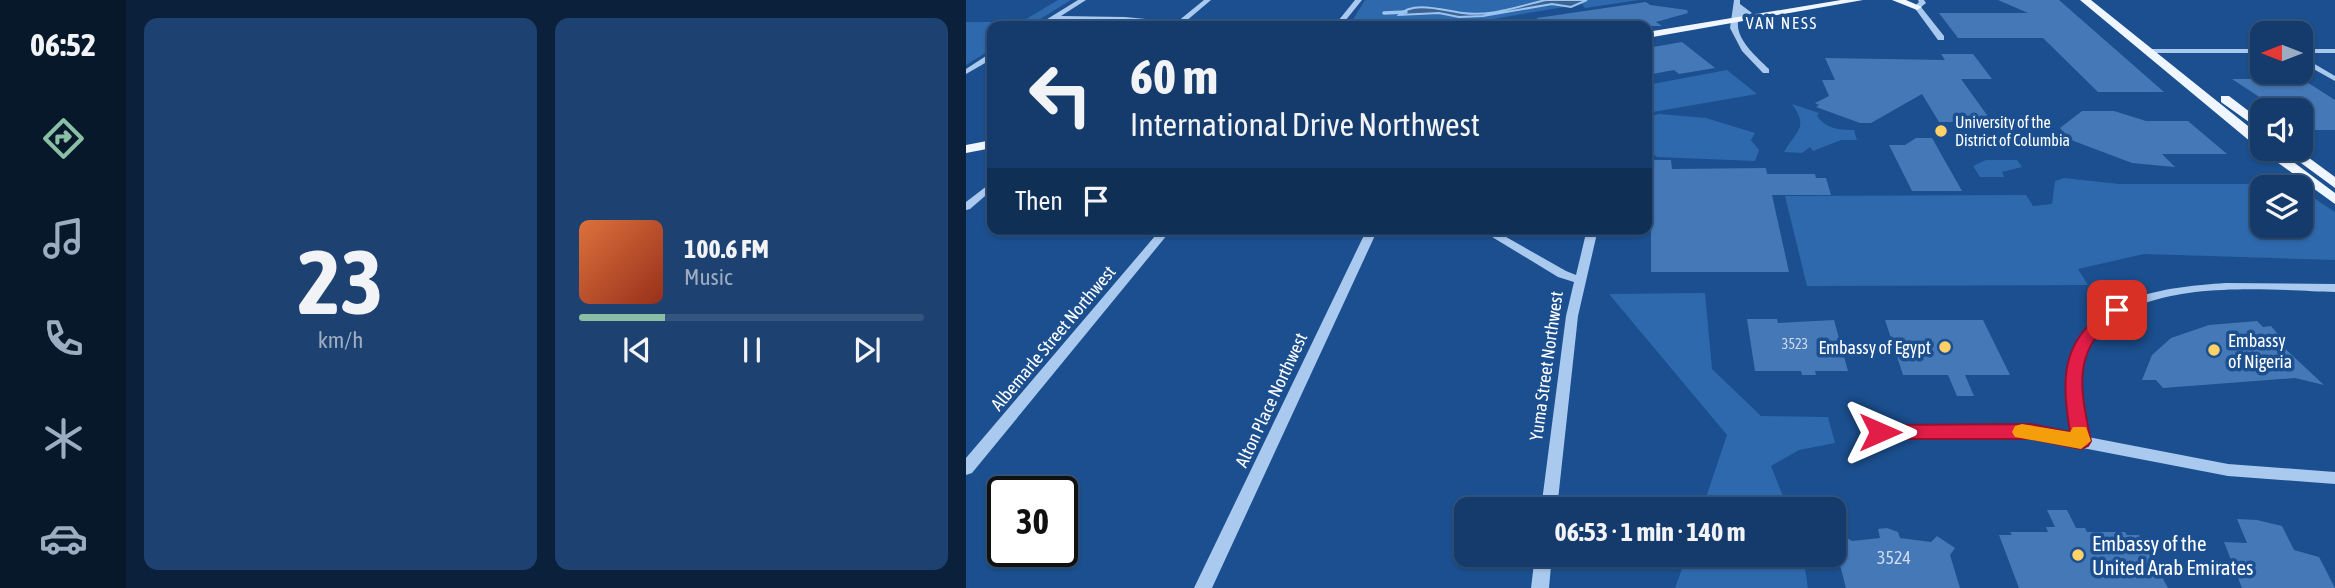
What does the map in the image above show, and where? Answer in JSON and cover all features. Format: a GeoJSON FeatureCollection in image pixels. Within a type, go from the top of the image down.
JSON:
{"type":"FeatureCollection","features":[{"type":"Feature","properties":{"kind":"main road"},"geometry":{"type":"LineString","coordinates":[[1652,34],[1857,0]]}},
{"type":"Feature","properties":{"kind":"main road"},"geometry":{"type":"LineString","coordinates":[[1897,0],[1919,4]]}},
{"type":"Feature","properties":{"kind":"main road"},"geometry":{"type":"LineString","coordinates":[[2085,0],[2250,134]]}},
{"type":"Feature","properties":{"kind":"main road"},"geometry":{"type":"LineString","coordinates":[[2098,0],[2250,118]]}},
{"type":"Feature","properties":{"kind":"main road"},"geometry":{"type":"LineString","coordinates":[[966,149],[987,145]]}},
{"type":"Feature","properties":{"kind":"main road"},"geometry":{"type":"LineString","coordinates":[[2284,161],[2335,200]]}},
{"type":"Feature","properties":{"kind":"main road"},"geometry":{"type":"LineString","coordinates":[[2305,161],[2335,184]]}},
{"type":"Feature","properties":{"kind":"street"},"geometry":{"type":"LineString","coordinates":[[1049,21],[1083,0]]}},
{"type":"Feature","properties":{"kind":"street"},"geometry":{"type":"LineString","coordinates":[[1182,21],[1208,0]]}},
{"type":"Feature","properties":{"kind":"street"},"geometry":{"type":"LineString","coordinates":[[1341,21],[1359,0]]}},
{"type":"Feature","properties":{"kind":"street"},"geometry":{"type":"LineString","coordinates":[[1737,20],[1749,13],[1737,2],[1734,29],[1745,49],[1766,71]]}},
{"type":"Feature","properties":{"kind":"street"},"geometry":{"type":"LineString","coordinates":[[1919,4],[1941,38]]}},
{"type":"Feature","properties":{"kind":"street"},"geometry":{"type":"LineString","coordinates":[[1054,18],[1116,21]]}},
{"type":"Feature","properties":{"kind":"street"},"geometry":{"type":"LineString","coordinates":[[2148,51],[2250,51]]}},
{"type":"Feature","properties":{"kind":"street"},"geometry":{"type":"LineString","coordinates":[[2314,51],[2335,51]]}},
{"type":"Feature","properties":{"kind":"street"},"geometry":{"type":"LineString","coordinates":[[966,72],[987,59]]}},
{"type":"Feature","properties":{"kind":"street"},"geometry":{"type":"LineString","coordinates":[[2314,66],[2335,79]]}},
{"type":"Feature","properties":{"kind":"street"},"geometry":{"type":"LineString","coordinates":[[966,206],[987,189]]}},
{"type":"Feature","properties":{"kind":"street","name":"Albemarle Street Northwest"},"geometry":{"type":"LineString","coordinates":[[966,469],[1162,235]]}},
{"type":"Feature","properties":{"kind":"street","name":"Alton Place Northwest"},"geometry":{"type":"LineString","coordinates":[[1203,588],[1370,235]]}},
{"type":"Feature","properties":{"kind":"street"},"geometry":{"type":"LineString","coordinates":[[1494,235],[1562,274],[1580,280]]}},
{"type":"Feature","properties":{"kind":"street","name":"Yuma Street Northwest"},"geometry":{"type":"LineString","coordinates":[[1550,497],[1572,316],[1591,235]]}},
{"type":"Feature","properties":{"kind":"street"},"geometry":{"type":"LineString","coordinates":[[2081,441],[2073,394],[2074,365],[2085,340],[2109,314],[2151,297],[2197,288],[2335,288]]}},
{"type":"Feature","properties":{"kind":"street"},"geometry":{"type":"LineString","coordinates":[[1880,432],[2031,432],[2228,470],[2335,478]]}},
{"type":"Feature","properties":{"kind":"street"},"geometry":{"type":"LineString","coordinates":[[1540,588],[1543,567]]}},
{"type":"Feature","properties":{"kind":"shaded area"},"geometry":{"type":"Polygon","coordinates":[[[1058,0],[1071,0],[1037,21],[1023,21],[1058,0]]]}},
{"type":"Feature","properties":{"kind":"shaded area"},"geometry":{"type":"Polygon","coordinates":[[[1365,0],[1639,0],[1585,8],[1582,4],[1481,21],[1352,21],[1365,0]]]}},
{"type":"Feature","properties":{"kind":"shaded area"},"geometry":{"type":"Polygon","coordinates":[[[1546,0],[1587,0],[1571,7],[1552,4],[1483,16],[1459,17],[1439,13],[1399,15],[1412,8],[1421,7],[1484,14],[1546,0]]]}},
{"type":"Feature","properties":{"kind":"shaded area"},"geometry":{"type":"Polygon","coordinates":[[[966,22],[987,22],[987,52],[966,65],[966,22]]]}},
{"type":"Feature","properties":{"kind":"shaded area"},"geometry":{"type":"Polygon","coordinates":[[[1727,70],[1757,94],[1652,112],[1652,84],[1727,70]]]}},
{"type":"Feature","properties":{"kind":"shaded area"},"geometry":{"type":"Polygon","coordinates":[[[1792,104],[1819,113],[1817,116],[1829,126],[1854,130],[1857,140],[1841,140],[1813,151],[1810,147],[1802,153],[1784,152],[1800,125],[1800,119],[1792,104]]]}},
{"type":"Feature","properties":{"kind":"shaded area"},"geometry":{"type":"Polygon","coordinates":[[[1652,116],[1706,118],[1755,133],[1751,140],[1759,150],[1755,161],[1657,157],[1652,154],[1652,116]]]}},
{"type":"Feature","properties":{"kind":"shaded area"},"geometry":{"type":"Polygon","coordinates":[[[1986,160],[2017,160],[2022,167],[2002,172],[2004,177],[1980,177],[1973,166],[1986,160]]]}},
{"type":"Feature","properties":{"kind":"shaded area"},"geometry":{"type":"Polygon","coordinates":[[[2064,178],[2119,184],[2250,184],[2250,238],[2313,238],[2313,197],[2335,212],[2335,260],[2144,254],[2078,269],[2088,285],[1807,286],[1785,196],[2026,195],[2033,206],[2052,204],[2055,181],[2064,178]]]}},
{"type":"Feature","properties":{"kind":"shaded area"},"geometry":{"type":"Polygon","coordinates":[[[1705,293],[1712,369],[1761,416],[1828,417],[1835,443],[1799,450],[1771,466],[1783,497],[1706,497],[1727,435],[1609,294],[1705,293]]]}},
{"type":"Feature","properties":{"kind":"shaded area"},"geometry":{"type":"Polygon","coordinates":[[[1683,567],[1805,567],[1808,588],[1675,588],[1683,567]]]}},
{"type":"Feature","properties":{"kind":"building"},"geometry":{"type":"Polygon","coordinates":[[[1998,0],[2059,0],[2164,92],[2098,92],[2043,38],[1958,38],[1939,13],[2028,13],[1998,0]]]}},
{"type":"Feature","properties":{"kind":"building"},"geometry":{"type":"Polygon","coordinates":[[[1646,2],[1650,5],[1687,10],[1688,13],[1656,22],[1662,26],[1652,26],[1652,21],[1537,21],[1537,18],[1646,2]]]}},
{"type":"Feature","properties":{"kind":"building"},"geometry":{"type":"Polygon","coordinates":[[[1682,42],[1715,68],[1679,74],[1674,70],[1652,74],[1652,47],[1682,42]]]}},
{"type":"Feature","properties":{"kind":"building"},"geometry":{"type":"Polygon","coordinates":[[[1941,54],[1973,54],[1992,79],[1961,79],[1992,122],[1939,122],[1922,94],[1871,123],[1860,123],[1816,107],[1819,105],[1815,103],[1829,96],[1822,80],[1835,80],[1825,58],[1945,60],[1941,54]]]}},
{"type":"Feature","properties":{"kind":"building"},"geometry":{"type":"Polygon","coordinates":[[[2232,79],[2250,79],[2250,84],[2310,84],[2335,100],[2335,130],[2313,130],[2313,98],[2261,98],[2232,79]]]}},
{"type":"Feature","properties":{"kind":"building"},"geometry":{"type":"Polygon","coordinates":[[[2082,111],[2114,111],[2146,121],[2188,121],[2227,154],[2162,154],[2175,167],[2132,163],[2071,140],[2060,128],[2082,111]]]}},
{"type":"Feature","properties":{"kind":"building"},"geometry":{"type":"Polygon","coordinates":[[[1916,138],[1932,138],[1962,191],[1912,191],[1889,145],[1905,145],[1916,138]]]}},
{"type":"Feature","properties":{"kind":"building"},"geometry":{"type":"Polygon","coordinates":[[[1652,160],[1671,160],[1672,169],[1766,168],[1767,174],[1815,174],[1816,178],[1826,178],[1831,195],[1772,195],[1789,272],[1651,272],[1652,160]]]}},
{"type":"Feature","properties":{"kind":"building"},"geometry":{"type":"Polygon","coordinates":[[[1747,319],[1777,319],[1778,323],[1834,320],[1848,371],[1815,371],[1816,375],[1802,375],[1801,371],[1755,371],[1747,319]]]}},
{"type":"Feature","properties":{"kind":"building","name":"Embassy of Egypt"},"geometry":{"type":"Polygon","coordinates":[[[1885,320],[1983,320],[2010,375],[1965,375],[1974,396],[1957,396],[1948,375],[1903,375],[1885,320]]]}},
{"type":"Feature","properties":{"kind":"building","name":"Embassy of Nigeria"},"geometry":{"type":"Polygon","coordinates":[[[2257,321],[2263,327],[2271,326],[2283,340],[2277,341],[2324,385],[2295,378],[2163,388],[2156,380],[2142,380],[2152,355],[2171,338],[2209,325],[2257,321]]]}},
{"type":"Feature","properties":{"kind":"building","name":"Embassy of the United Arab Emirates"},"geometry":{"type":"Polygon","coordinates":[[[2047,510],[2067,510],[2076,528],[2085,528],[2087,532],[2125,532],[2127,535],[2139,535],[2168,588],[2019,588],[1999,535],[2012,535],[2010,532],[2048,532],[2046,527],[2055,527],[2047,510]]]}},
{"type":"Feature","properties":{"kind":"building"},"geometry":{"type":"Polygon","coordinates":[[[2237,519],[2282,526],[2294,550],[2319,557],[2335,588],[2242,588],[2224,542],[2247,543],[2237,519]]]}},
{"type":"Feature","properties":{"kind":"building"},"geometry":{"type":"Polygon","coordinates":[[[1887,528],[1898,532],[1900,538],[1931,542],[1937,536],[1955,548],[1950,555],[1960,588],[1846,588],[1841,567],[1846,567],[1846,537],[1852,541],[1880,538],[1878,529],[1887,528]]]}},
{"type":"Feature","properties":{"kind":"waterway"},"geometry":{"type":"LineString","coordinates":[[1384,13],[1406,12]]}},
{"type":"Feature","properties":{"kind":"slow traffic"},"geometry":{"type":"LineString","coordinates":[[2022,432],[2081,441],[2079,432]]}},
{"type":"Feature","properties":{"kind":"place","name":"University of the District of Columbia"},"geometry":{"type":"Point","coordinates":[1941,131]}},
{"type":"Feature","properties":{"kind":"place","name":"Embassy of Egypt"},"geometry":{"type":"Point","coordinates":[1945,347]}},
{"type":"Feature","properties":{"kind":"place","name":"Embassy of Nigeria"},"geometry":{"type":"Point","coordinates":[2214,350]}},
{"type":"Feature","properties":{"kind":"place","name":"Embassy of the United Arab Emirates"},"geometry":{"type":"Point","coordinates":[2078,555]}},
{"type":"Feature","properties":{"kind":"district","name":"VAN NESS"},"geometry":{"type":"Point","coordinates":[1782,23]}},
{"type":"Feature","properties":{"kind":"route"},"geometry":{"type":"LineString","coordinates":[[1880,432],[2031,432],[2081,441],[2072,384],[2074,365],[2090,333],[2109,314],[2117,310]]}}]}
